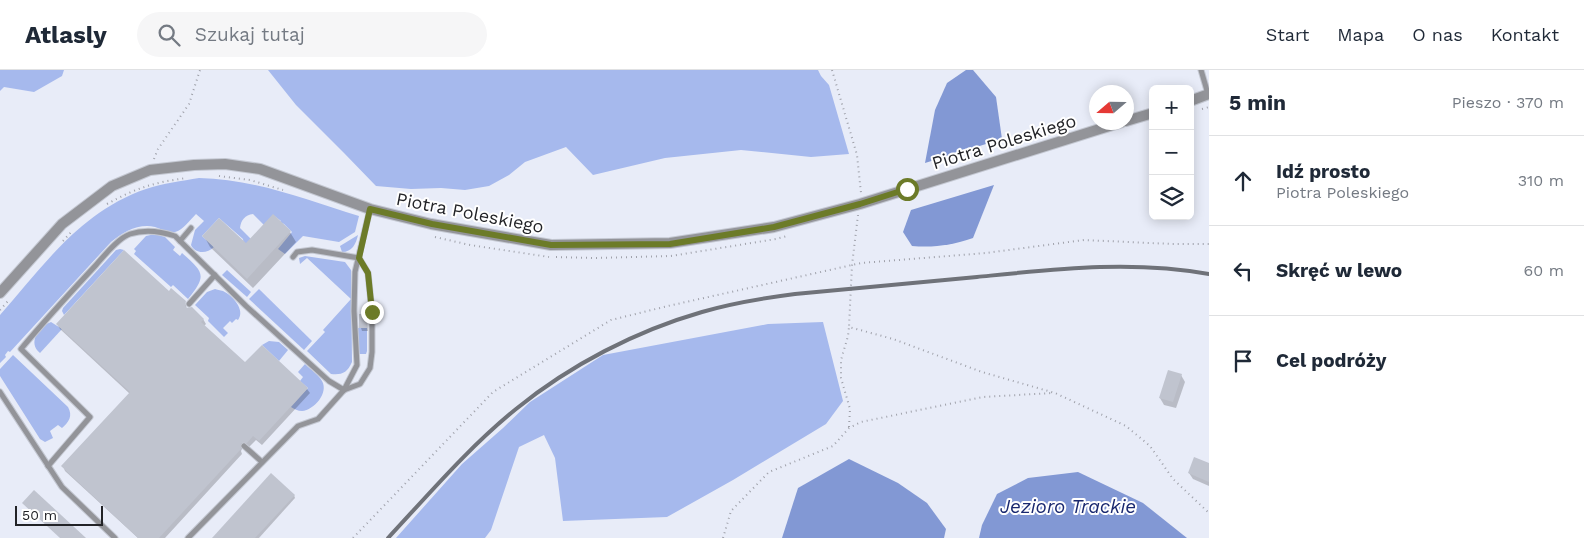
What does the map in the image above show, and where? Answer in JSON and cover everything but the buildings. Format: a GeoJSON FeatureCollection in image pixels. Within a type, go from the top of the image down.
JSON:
{"type":"FeatureCollection","features":[{"type":"Feature","properties":{"kind":"street"},"geometry":{"type":"LineString","coordinates":[[1194,99],[1209,94]]}},
{"type":"Feature","properties":{"kind":"street"},"geometry":{"type":"LineString","coordinates":[[1134,119],[1149,114]]}},
{"type":"Feature","properties":{"kind":"street","name":"Piotra Poleskiego"},"geometry":{"type":"LineString","coordinates":[[0,293],[62,224],[112,186],[150,170],[225,164],[260,169],[370,209],[432,224],[551,245],[670,244],[774,227],[862,209],[1098,130]]}},
{"type":"Feature","properties":{"kind":"lane"},"geometry":{"type":"LineString","coordinates":[[1201,70],[1209,94]]}},
{"type":"Feature","properties":{"kind":"lane"},"geometry":{"type":"LineString","coordinates":[[188,538],[298,426],[318,419],[344,390],[357,365],[354,312],[355,272],[370,209]]}},
{"type":"Feature","properties":{"kind":"lane"},"geometry":{"type":"LineString","coordinates":[[180,241],[191,228]]}},
{"type":"Feature","properties":{"kind":"lane"},"geometry":{"type":"LineString","coordinates":[[48,466],[90,416],[21,349],[52,312],[113,247],[128,235],[150,231],[175,236],[246,306],[329,381],[344,390]]}},
{"type":"Feature","properties":{"kind":"lane"},"geometry":{"type":"LineString","coordinates":[[294,257],[297,252],[312,250],[359,258],[368,273],[372,312],[370,368],[360,384],[344,390]]}},
{"type":"Feature","properties":{"kind":"lane"},"geometry":{"type":"LineString","coordinates":[[189,304],[215,276]]}},
{"type":"Feature","properties":{"kind":"lane"},"geometry":{"type":"LineString","coordinates":[[0,392],[62,487],[115,538]]}},
{"type":"Feature","properties":{"kind":"lane"},"geometry":{"type":"LineString","coordinates":[[244,446],[262,462]]}},
{"type":"Feature","properties":{"kind":"path"},"geometry":{"type":"LineString","coordinates":[[150,170],[158,149],[189,104],[200,70]]}},
{"type":"Feature","properties":{"kind":"path"},"geometry":{"type":"LineString","coordinates":[[832,70],[857,155],[862,209],[858,215],[852,265],[848,336],[841,360],[841,378],[850,409],[848,428]]}},
{"type":"Feature","properties":{"kind":"path"},"geometry":{"type":"LineString","coordinates":[[212,176],[250,180],[288,192]]}},
{"type":"Feature","properties":{"kind":"path"},"geometry":{"type":"LineString","coordinates":[[103,207],[129,192],[147,185],[189,178]]}},
{"type":"Feature","properties":{"kind":"path"},"geometry":{"type":"LineString","coordinates":[[851,217],[858,215],[862,209]]}},
{"type":"Feature","properties":{"kind":"path"},"geometry":{"type":"LineString","coordinates":[[61,243],[72,231]]}},
{"type":"Feature","properties":{"kind":"path"},"geometry":{"type":"LineString","coordinates":[[436,237],[470,245],[547,256],[594,258],[671,256],[776,239],[794,234]]}},
{"type":"Feature","properties":{"kind":"path"},"geometry":{"type":"LineString","coordinates":[[354,538],[493,392],[611,320],[861,263],[986,253],[1084,240],[1209,244]]}},
{"type":"Feature","properties":{"kind":"path"},"geometry":{"type":"LineString","coordinates":[[0,310],[12,296]]}},
{"type":"Feature","properties":{"kind":"path"},"geometry":{"type":"LineString","coordinates":[[849,327],[894,339],[982,372],[1055,393],[1126,426],[1150,446],[1174,478],[1209,513]]}},
{"type":"Feature","properties":{"kind":"path"},"geometry":{"type":"LineString","coordinates":[[723,538],[731,510],[769,472],[833,446],[848,428],[861,422],[984,397],[1055,393]]}},
{"type":"Feature","properties":{"kind":"shaded area"},"geometry":{"type":"Polygon","coordinates":[[[0,70],[64,70],[62,76],[34,92],[4,87],[0,91],[0,70]]]}},
{"type":"Feature","properties":{"kind":"shaded area"},"geometry":{"type":"Polygon","coordinates":[[[268,70],[818,70],[829,85],[849,154],[811,157],[741,150],[665,158],[593,175],[566,147],[525,162],[509,175],[489,186],[465,190],[376,186],[296,105],[268,70]]]}},
{"type":"Feature","properties":{"kind":"shaded area"},"geometry":{"type":"Polygon","coordinates":[[[199,178],[220,179],[261,186],[359,216],[355,232],[339,242],[303,236],[285,254],[278,249],[292,232],[273,215],[264,225],[253,214],[244,218],[240,228],[251,239],[244,246],[243,239],[219,218],[202,236],[214,247],[205,252],[195,250],[191,245],[195,230],[204,221],[196,214],[184,227],[175,232],[149,226],[137,227],[111,242],[10,352],[8,351],[5,355],[6,357],[0,363],[0,315],[65,242],[102,211],[123,199],[152,187],[199,178]]]}},
{"type":"Feature","properties":{"kind":"shaded area"},"geometry":{"type":"Polygon","coordinates":[[[155,234],[165,237],[175,247],[173,250],[180,256],[182,253],[198,270],[200,279],[188,299],[173,285],[171,287],[134,254],[136,251],[134,249],[146,236],[155,234]]]}},
{"type":"Feature","properties":{"kind":"shaded area"},"geometry":{"type":"Polygon","coordinates":[[[358,235],[353,247],[348,251],[342,252],[340,246],[358,235]]]}},
{"type":"Feature","properties":{"kind":"shaded area"},"geometry":{"type":"Polygon","coordinates":[[[116,250],[124,250],[64,315],[63,308],[116,250]]]}},
{"type":"Feature","properties":{"kind":"shaded area"},"geometry":{"type":"Polygon","coordinates":[[[305,256],[345,262],[351,270],[352,362],[348,369],[341,374],[331,374],[307,351],[351,299],[307,258],[300,264],[299,258],[305,256]]]}},
{"type":"Feature","properties":{"kind":"shaded area"},"geometry":{"type":"Polygon","coordinates":[[[227,270],[251,292],[247,297],[222,275],[227,270]]]}},
{"type":"Feature","properties":{"kind":"shaded area"},"geometry":{"type":"Polygon","coordinates":[[[215,289],[223,291],[230,296],[237,303],[240,312],[238,320],[236,319],[232,323],[230,321],[223,328],[228,333],[224,337],[208,321],[209,318],[195,305],[207,292],[215,289]]]}},
{"type":"Feature","properties":{"kind":"shaded area"},"geometry":{"type":"Polygon","coordinates":[[[259,289],[312,341],[304,350],[249,299],[259,289]]]}},
{"type":"Feature","properties":{"kind":"shaded area"},"geometry":{"type":"Polygon","coordinates":[[[51,322],[62,329],[40,353],[36,349],[36,335],[42,327],[51,322]]]}},
{"type":"Feature","properties":{"kind":"shaded area"},"geometry":{"type":"Polygon","coordinates":[[[823,322],[843,401],[826,424],[667,517],[563,521],[555,458],[544,435],[519,447],[491,530],[485,538],[396,538],[462,464],[530,402],[603,355],[768,324],[823,322]]]}},
{"type":"Feature","properties":{"kind":"shaded area"},"geometry":{"type":"Polygon","coordinates":[[[357,328],[367,328],[366,354],[359,354],[357,328]]]}},
{"type":"Feature","properties":{"kind":"shaded area"},"geometry":{"type":"Polygon","coordinates":[[[269,341],[279,342],[288,350],[279,361],[262,345],[269,341]]]}},
{"type":"Feature","properties":{"kind":"shaded area"},"geometry":{"type":"Polygon","coordinates":[[[13,355],[68,407],[70,419],[62,428],[58,425],[50,431],[53,438],[45,442],[40,439],[0,376],[0,369],[13,355]]]}},
{"type":"Feature","properties":{"kind":"shaded area"},"geometry":{"type":"Polygon","coordinates":[[[305,364],[321,379],[324,391],[311,408],[301,411],[291,407],[308,388],[300,381],[303,377],[298,372],[305,364]]]}},
{"type":"Feature","properties":{"kind":"water"},"geometry":{"type":"Polygon","coordinates":[[[966,70],[973,70],[996,97],[1002,139],[925,163],[935,110],[947,83],[966,70]]]}},
{"type":"Feature","properties":{"kind":"water"},"geometry":{"type":"Polygon","coordinates":[[[994,185],[973,238],[928,247],[912,246],[903,232],[911,210],[994,185]]]}},
{"type":"Feature","properties":{"kind":"water"},"geometry":{"type":"Polygon","coordinates":[[[849,459],[898,483],[927,503],[946,529],[944,538],[782,538],[798,488],[849,459]]]}},
{"type":"Feature","properties":{"kind":"water","name":"Jezioro Trackie"},"geometry":{"type":"Polygon","coordinates":[[[1078,472],[1143,503],[1187,538],[979,538],[982,525],[997,494],[1028,478],[1078,472]]]}},
{"type":"Feature","properties":{"kind":"railway"},"geometry":{"type":"LineString","coordinates":[[388,538],[482,439],[537,393],[604,351],[628,339],[677,320],[725,306],[795,294],[1036,271],[1093,267],[1151,267],[1209,274]]}},
{"type":"Feature","properties":{"kind":"route"},"geometry":{"type":"LineString","coordinates":[[372,312],[368,273],[359,258],[370,209],[432,224],[551,245],[670,244],[774,227],[860,204],[907,189]]}}]}
